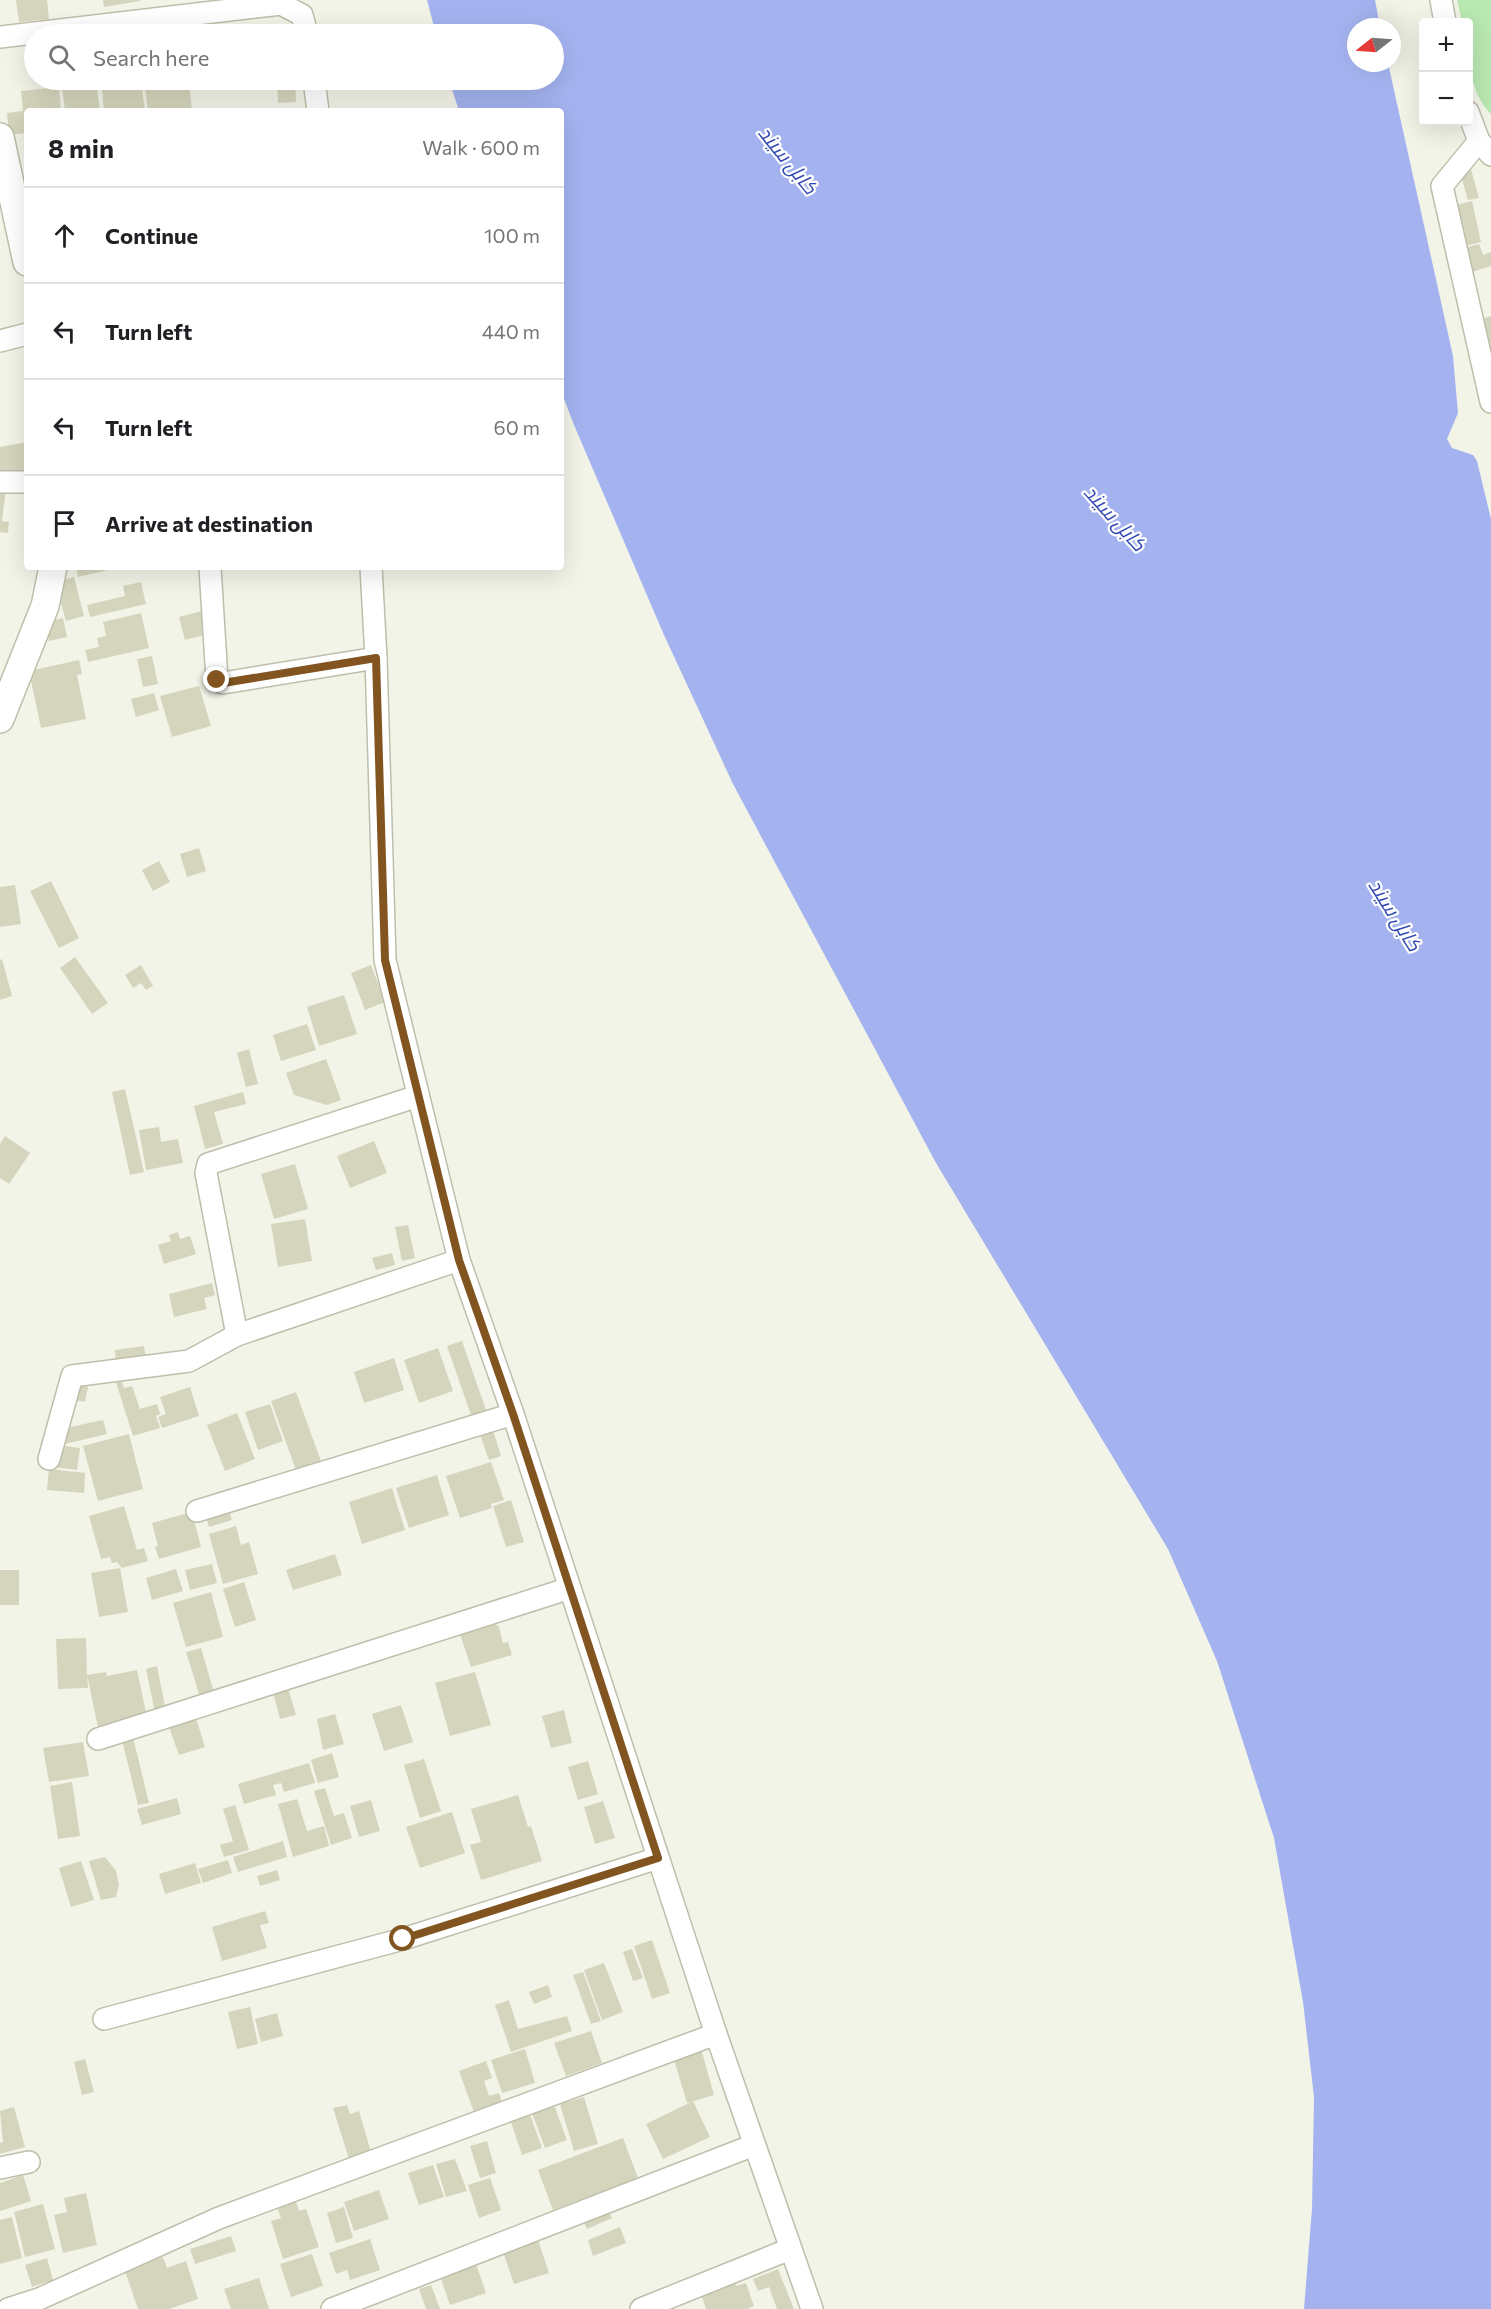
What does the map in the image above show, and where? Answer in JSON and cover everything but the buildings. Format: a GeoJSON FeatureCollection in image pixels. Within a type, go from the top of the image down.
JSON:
{"type":"FeatureCollection","features":[{"type":"Feature","properties":{"kind":"street"},"geometry":{"type":"LineString","coordinates":[[1441,0],[1444,18]]}},
{"type":"Feature","properties":{"kind":"street"},"geometry":{"type":"LineString","coordinates":[[111,24],[281,4],[302,15],[304,24]]}},
{"type":"Feature","properties":{"kind":"street"},"geometry":{"type":"LineString","coordinates":[[0,37],[24,34]]}},
{"type":"Feature","properties":{"kind":"street"},"geometry":{"type":"LineString","coordinates":[[315,90],[318,108]]}},
{"type":"Feature","properties":{"kind":"street"},"geometry":{"type":"LineString","coordinates":[[1473,123],[1485,148],[1442,186],[1491,402]]}},
{"type":"Feature","properties":{"kind":"street"},"geometry":{"type":"LineString","coordinates":[[0,137],[24,248]]}},
{"type":"Feature","properties":{"kind":"street"},"geometry":{"type":"LineString","coordinates":[[0,341],[24,335]]}},
{"type":"Feature","properties":{"kind":"street"},"geometry":{"type":"LineString","coordinates":[[0,482],[24,482]]}},
{"type":"Feature","properties":{"kind":"street"},"geometry":{"type":"LineString","coordinates":[[0,719],[45,606],[51,570]]}},
{"type":"Feature","properties":{"kind":"street"},"geometry":{"type":"LineString","coordinates":[[210,570],[217,680],[223,683],[376,658]]}},
{"type":"Feature","properties":{"kind":"street"},"geometry":{"type":"LineString","coordinates":[[371,570],[385,960],[459,1260],[513,1414],[716,2034],[812,2309]]}},
{"type":"Feature","properties":{"kind":"street"},"geometry":{"type":"LineString","coordinates":[[237,1335],[206,1173],[207,1164],[418,1096]]}},
{"type":"Feature","properties":{"kind":"street"},"geometry":{"type":"LineString","coordinates":[[49,1459],[72,1376],[189,1361],[237,1335],[459,1260]]}},
{"type":"Feature","properties":{"kind":"street"},"geometry":{"type":"LineString","coordinates":[[197,1511],[513,1414]]}},
{"type":"Feature","properties":{"kind":"street"},"geometry":{"type":"LineString","coordinates":[[98,1739],[570,1588]]}},
{"type":"Feature","properties":{"kind":"street"},"geometry":{"type":"LineString","coordinates":[[104,2019],[403,1939],[658,1858]]}},
{"type":"Feature","properties":{"kind":"street"},"geometry":{"type":"LineString","coordinates":[[8,2309],[39,2299],[219,2218],[716,2034]]}},
{"type":"Feature","properties":{"kind":"street"},"geometry":{"type":"LineString","coordinates":[[332,2309],[754,2145]]}},
{"type":"Feature","properties":{"kind":"street"},"geometry":{"type":"LineString","coordinates":[[0,2168],[29,2162]]}},
{"type":"Feature","properties":{"kind":"street"},"geometry":{"type":"LineString","coordinates":[[641,2309],[790,2249]]}},
{"type":"Feature","properties":{"kind":"green space"},"geometry":{"type":"Polygon","coordinates":[[[1457,0],[1491,0],[1491,114],[1483,105],[1473,79],[1473,18],[1461,18],[1457,0]]]}},
{"type":"Feature","properties":{"kind":"water","name":"کابل سيند"},"geometry":{"type":"Polygon","coordinates":[[[427,0],[1375,0],[1378,18],[1347,18],[1347,72],[1390,72],[1453,356],[1458,413],[1447,439],[1452,448],[1473,455],[1477,461],[1491,519],[1491,2309],[1304,2309],[1312,2208],[1314,2097],[1303,2002],[1274,1838],[1217,1661],[1168,1549],[936,1163],[733,784],[664,635],[574,425],[564,399],[564,108],[458,108],[452,90],[564,90],[564,24],[433,24],[427,0]]]}},
{"type":"Feature","properties":{"kind":"route"},"geometry":{"type":"LineString","coordinates":[[217,680],[223,683],[376,658],[385,960],[459,1260],[513,1414],[658,1858],[403,1939]]}}]}
